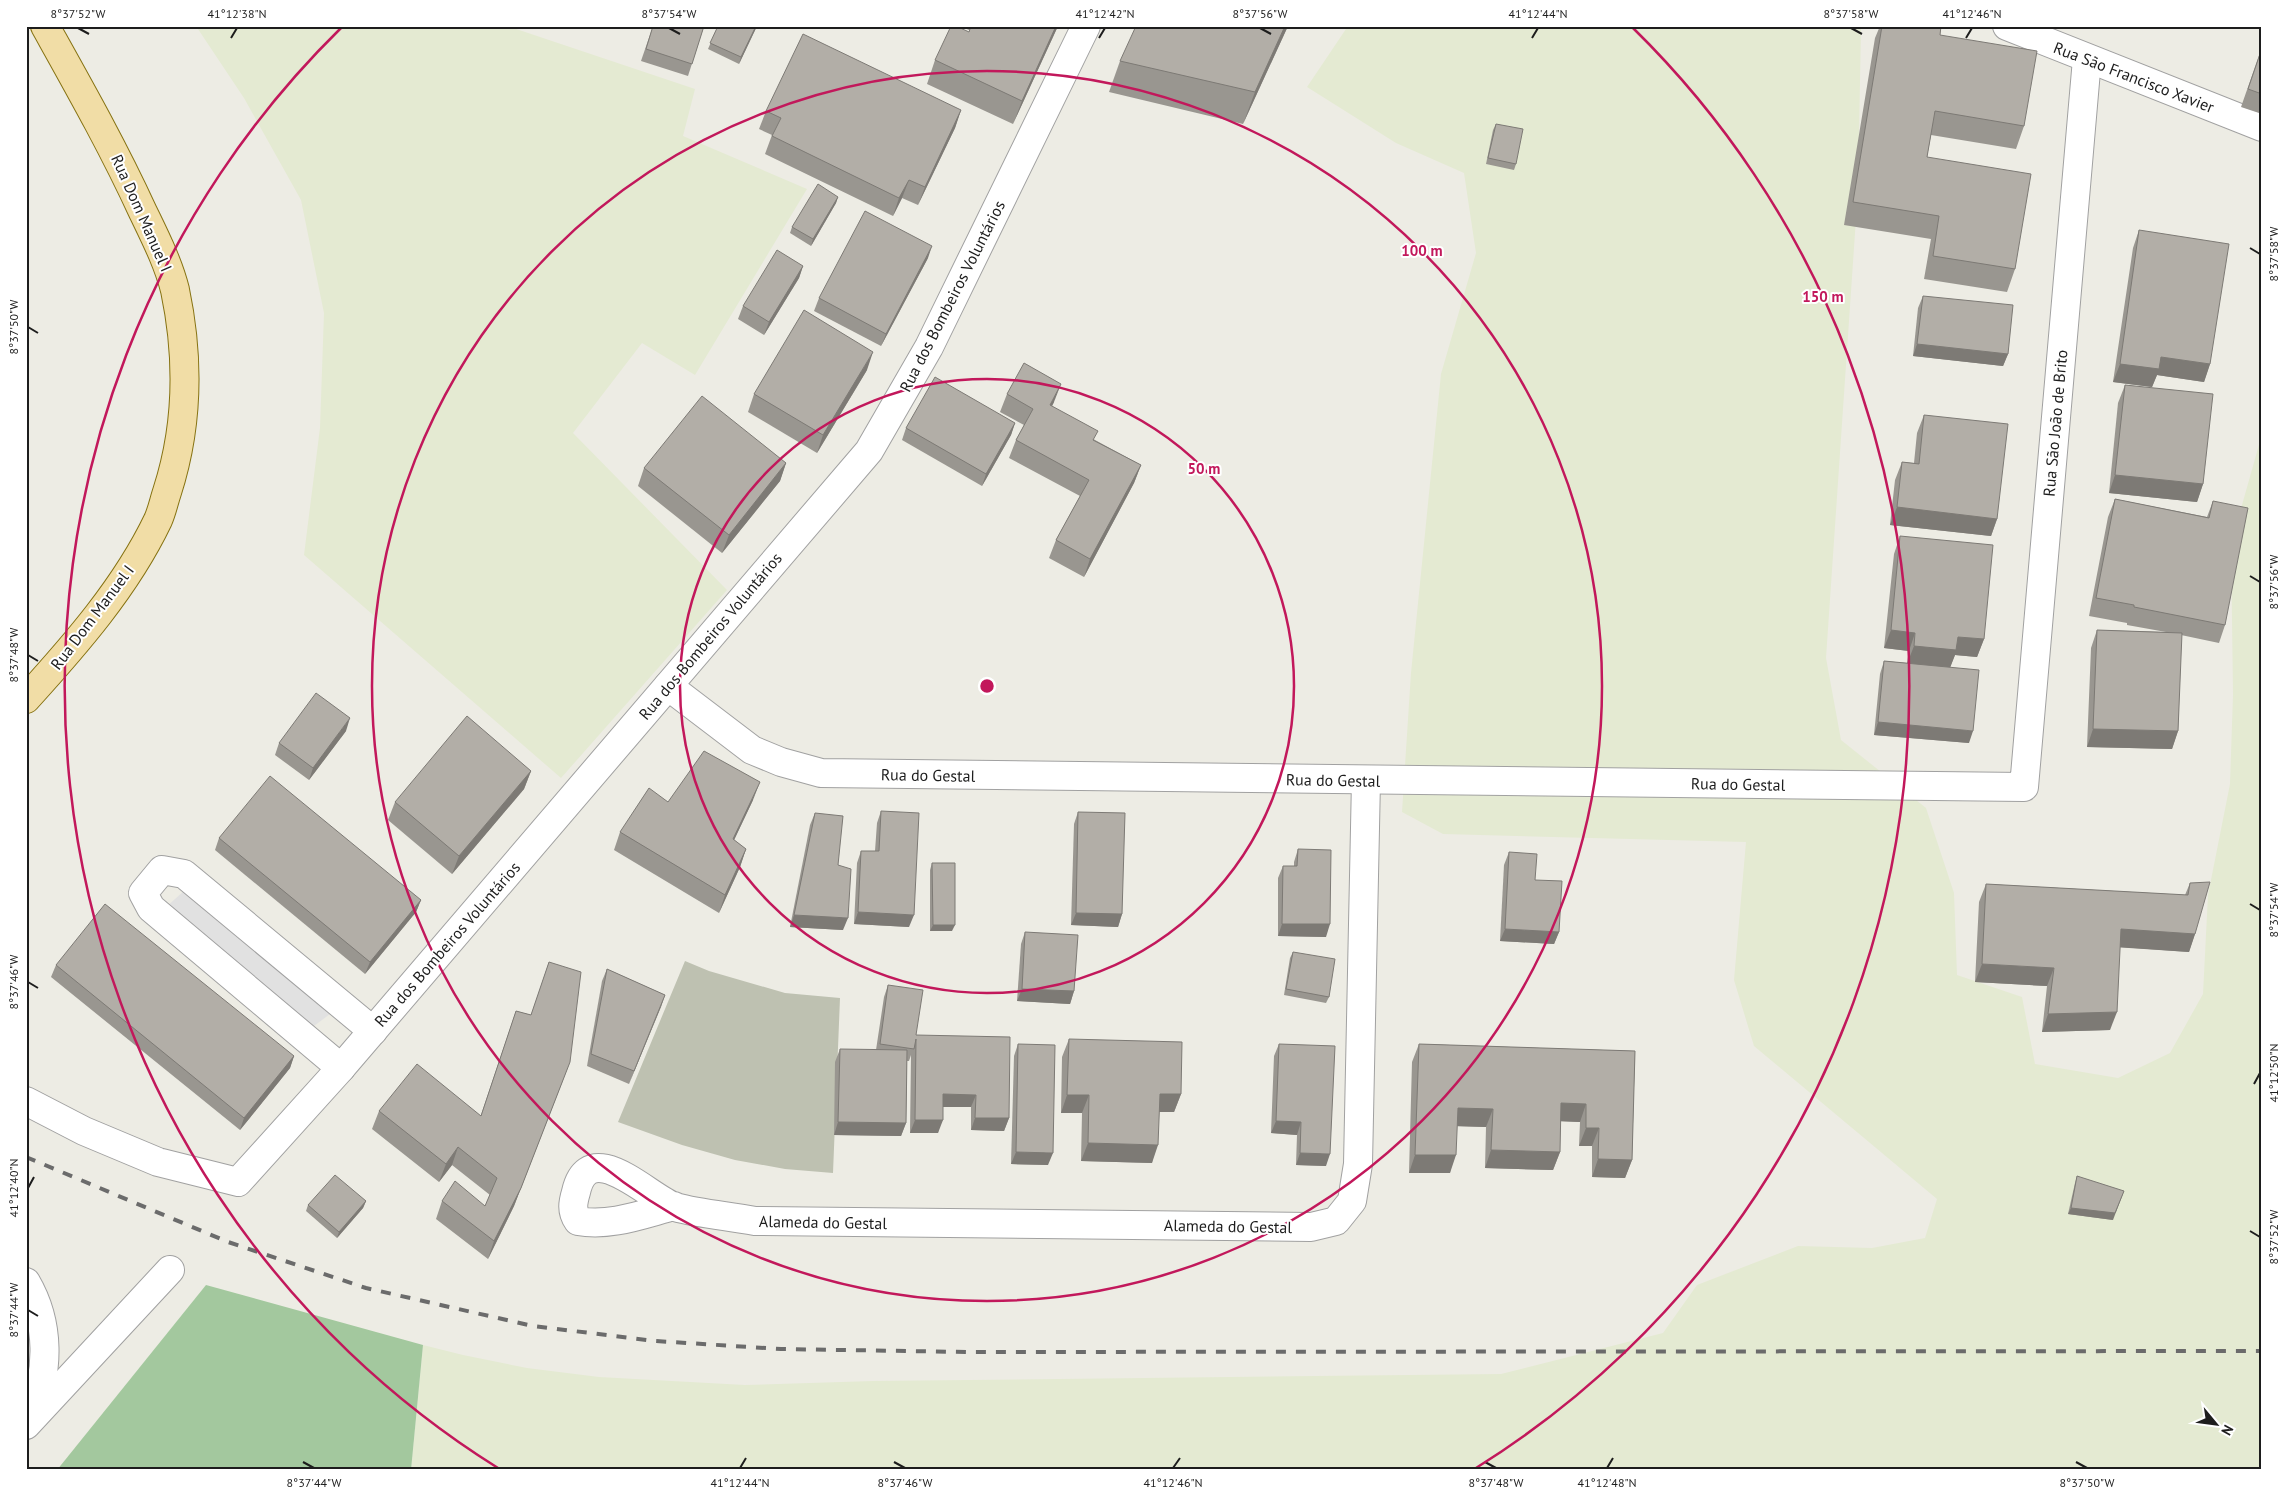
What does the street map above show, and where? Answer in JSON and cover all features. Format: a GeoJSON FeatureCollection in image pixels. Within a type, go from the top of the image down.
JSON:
{"type":"FeatureCollection","features":[{"type":"Feature","properties":{"kind":"main road","name":"Rua Dom Manuel I"},"geometry":{"type":"LineString","coordinates":[[26,699],[109,600],[140,553],[159,519],[181,441],[185,392],[174,289],[160,247],[122,166],[45,26]]}},
{"type":"Feature","properties":{"kind":"street","name":"Rua dos Bombeiros Voluntários"},"geometry":{"type":"LineString","coordinates":[[26,1101],[84,1131],[158,1162],[238,1182],[373,1031],[869,450],[929,347],[1086,26]]}},
{"type":"Feature","properties":{"kind":"street","name":"Rua São Francisco Xavier"},"geometry":{"type":"LineString","coordinates":[[2007,26],[2262,127]]}},
{"type":"Feature","properties":{"kind":"street","name":"Rua São João de Brito"},"geometry":{"type":"LineString","coordinates":[[2024,787],[2087,59]]}},
{"type":"Feature","properties":{"kind":"street","name":"Rua do Gestal"},"geometry":{"type":"LineString","coordinates":[[668,686],[752,750],[781,762],[821,773],[2024,787]]}},
{"type":"Feature","properties":{"kind":"street","name":"Alameda do Gestal"},"geometry":{"type":"LineString","coordinates":[[674,1206],[755,1221],[1310,1227],[1336,1221],[1352,1201],[1358,1164],[1366,780]]}},
{"type":"Feature","properties":{"kind":"street"},"geometry":{"type":"LineString","coordinates":[[341,1068],[152,908],[143,893],[162,870],[184,874],[373,1031]]}},
{"type":"Feature","properties":{"kind":"street"},"geometry":{"type":"LineString","coordinates":[[26,1425],[170,1270]]}},
{"type":"Feature","properties":{"kind":"street"},"geometry":{"type":"LineString","coordinates":[[26,1282],[41,1312],[45,1345],[43,1374],[38,1396],[26,1420]]}},
{"type":"Feature","properties":{"kind":"shaded area"},"geometry":{"type":"Polygon","coordinates":[[[196,26],[507,26],[695,89],[683,136],[807,189],[695,375],[642,343],[573,433],[727,590],[561,778],[304,555],[320,428],[324,313],[301,200],[244,98],[196,26]]]}},
{"type":"Feature","properties":{"kind":"shaded area"},"geometry":{"type":"Polygon","coordinates":[[[1348,26],[1858,26],[1861,29],[1858,189],[1826,658],[1841,740],[1926,808],[1954,893],[1957,975],[2022,997],[2035,1064],[2118,1078],[2170,1053],[2203,994],[2208,895],[2230,784],[2233,695],[2231,544],[2262,434],[2262,1470],[411,1470],[423,1345],[527,1368],[599,1377],[745,1385],[873,1381],[1501,1374],[1663,1333],[1697,1285],[1798,1246],[1872,1248],[1925,1238],[1937,1199],[1754,1046],[1734,980],[1746,842],[1443,834],[1402,812],[1411,673],[1441,374],[1476,253],[1464,173],[1396,143],[1307,87],[1348,26]]]}},
{"type":"Feature","properties":{"kind":"shaded area"},"geometry":{"type":"Polygon","coordinates":[[[185,890],[334,1011],[310,1029],[165,908],[185,890]]]}},
{"type":"Feature","properties":{"kind":"shaded area"},"geometry":{"type":"Polygon","coordinates":[[[685,961],[709,971],[785,993],[840,998],[833,1173],[785,1169],[735,1160],[682,1145],[618,1122],[685,961]]]}},
{"type":"Feature","properties":{"kind":"green space"},"geometry":{"type":"Polygon","coordinates":[[[206,1285],[423,1345],[411,1470],[57,1470],[206,1285]]]}},
{"type":"Feature","properties":{"kind":"building"},"geometry":{"type":"Polygon","coordinates":[[[653,26],[704,26],[692,64],[646,49],[653,26]]]}},
{"type":"Feature","properties":{"kind":"building"},"geometry":{"type":"Polygon","coordinates":[[[718,26],[756,26],[741,57],[710,43],[718,26]]]}},
{"type":"Feature","properties":{"kind":"building"},"geometry":{"type":"Polygon","coordinates":[[[951,26],[956,26],[969,32],[971,26],[1056,26],[1022,101],[935,60],[951,26]]]}},
{"type":"Feature","properties":{"kind":"building"},"geometry":{"type":"Polygon","coordinates":[[[1136,26],[1285,26],[1255,92],[1120,61],[1136,26]]]}},
{"type":"Feature","properties":{"kind":"building"},"geometry":{"type":"Polygon","coordinates":[[[1882,26],[1941,26],[1940,35],[2037,51],[2024,126],[1935,111],[1927,157],[2031,174],[2015,269],[1933,256],[1939,216],[1853,202],[1882,26]]]}},
{"type":"Feature","properties":{"kind":"building"},"geometry":{"type":"Polygon","coordinates":[[[803,34],[961,110],[925,187],[909,180],[899,198],[772,136],[781,118],[766,111],[803,34]]]}},
{"type":"Feature","properties":{"kind":"building"},"geometry":{"type":"Polygon","coordinates":[[[2262,48],[2262,94],[2248,89],[2262,48]]]}},
{"type":"Feature","properties":{"kind":"building"},"geometry":{"type":"Polygon","coordinates":[[[1496,124],[1523,129],[1516,164],[1488,158],[1496,124]]]}},
{"type":"Feature","properties":{"kind":"building"},"geometry":{"type":"Polygon","coordinates":[[[818,184],[838,197],[813,239],[792,227],[818,184]]]}},
{"type":"Feature","properties":{"kind":"building"},"geometry":{"type":"Polygon","coordinates":[[[865,211],[932,246],[886,334],[819,298],[865,211]]]}},
{"type":"Feature","properties":{"kind":"building"},"geometry":{"type":"Polygon","coordinates":[[[2139,230],[2229,244],[2210,364],[2161,357],[2159,369],[2120,364],[2139,230]]]}},
{"type":"Feature","properties":{"kind":"building"},"geometry":{"type":"Polygon","coordinates":[[[777,250],[803,266],[769,322],[743,306],[777,250]]]}},
{"type":"Feature","properties":{"kind":"building"},"geometry":{"type":"Polygon","coordinates":[[[1923,296],[2013,305],[2008,354],[1917,344],[1923,296]]]}},
{"type":"Feature","properties":{"kind":"building"},"geometry":{"type":"Polygon","coordinates":[[[804,310],[873,352],[823,435],[754,394],[804,310]]]}},
{"type":"Feature","properties":{"kind":"building"},"geometry":{"type":"Polygon","coordinates":[[[1024,363],[1061,384],[1050,405],[1098,431],[1093,440],[1141,465],[1090,559],[1056,540],[1089,480],[1016,440],[1033,409],[1007,394],[1024,363]]]}},
{"type":"Feature","properties":{"kind":"building"},"geometry":{"type":"Polygon","coordinates":[[[935,377],[1015,423],[986,474],[906,428],[935,377]]]}},
{"type":"Feature","properties":{"kind":"building"},"geometry":{"type":"Polygon","coordinates":[[[2125,385],[2213,394],[2203,484],[2115,475],[2125,385]]]}},
{"type":"Feature","properties":{"kind":"building"},"geometry":{"type":"Polygon","coordinates":[[[702,396],[786,463],[729,535],[644,468],[702,396]]]}},
{"type":"Feature","properties":{"kind":"building"},"geometry":{"type":"Polygon","coordinates":[[[1924,415],[2008,424],[1997,519],[1897,507],[1902,462],[1919,464],[1924,415]]]}},
{"type":"Feature","properties":{"kind":"building"},"geometry":{"type":"Polygon","coordinates":[[[2115,499],[2209,518],[2213,501],[2248,508],[2225,625],[2096,598],[2115,499]]]}},
{"type":"Feature","properties":{"kind":"building"},"geometry":{"type":"Polygon","coordinates":[[[1900,536],[1993,545],[1984,639],[1958,637],[1956,650],[1914,646],[1915,633],[1891,630],[1900,536]]]}},
{"type":"Feature","properties":{"kind":"building"},"geometry":{"type":"Polygon","coordinates":[[[2097,630],[2182,633],[2178,731],[2093,729],[2097,630]]]}},
{"type":"Feature","properties":{"kind":"building"},"geometry":{"type":"Polygon","coordinates":[[[1884,661],[1979,670],[1973,731],[1878,722],[1884,661]]]}},
{"type":"Feature","properties":{"kind":"building"},"geometry":{"type":"Polygon","coordinates":[[[316,693],[350,718],[313,768],[279,743],[316,693]]]}},
{"type":"Feature","properties":{"kind":"building"},"geometry":{"type":"Polygon","coordinates":[[[467,716],[531,771],[459,856],[395,802],[467,716]]]}},
{"type":"Feature","properties":{"kind":"building"},"geometry":{"type":"Polygon","coordinates":[[[704,751],[760,782],[733,839],[746,849],[725,895],[620,832],[649,788],[668,802],[704,751]]]}},
{"type":"Feature","properties":{"kind":"building"},"geometry":{"type":"Polygon","coordinates":[[[270,776],[421,900],[370,962],[219,838],[270,776]]]}},
{"type":"Feature","properties":{"kind":"building"},"geometry":{"type":"Polygon","coordinates":[[[881,811],[919,813],[914,915],[858,912],[861,851],[879,851],[881,811]]]}},
{"type":"Feature","properties":{"kind":"building"},"geometry":{"type":"Polygon","coordinates":[[[1078,812],[1125,813],[1122,914],[1076,913],[1078,812]]]}},
{"type":"Feature","properties":{"kind":"building"},"geometry":{"type":"Polygon","coordinates":[[[815,813],[843,816],[838,865],[851,869],[848,918],[794,915],[815,813]]]}},
{"type":"Feature","properties":{"kind":"building"},"geometry":{"type":"Polygon","coordinates":[[[1298,849],[1331,850],[1330,924],[1282,924],[1283,866],[1297,866],[1298,849]]]}},
{"type":"Feature","properties":{"kind":"building"},"geometry":{"type":"Polygon","coordinates":[[[1509,852],[1537,854],[1535,880],[1562,881],[1559,932],[1505,929],[1509,852]]]}},
{"type":"Feature","properties":{"kind":"building"},"geometry":{"type":"Polygon","coordinates":[[[932,863],[955,863],[955,925],[933,925],[932,863]]]}},
{"type":"Feature","properties":{"kind":"building"},"geometry":{"type":"Polygon","coordinates":[[[2210,882],[2195,934],[2121,929],[2117,1012],[2048,1014],[2054,968],[1982,964],[1986,884],[2188,895],[2190,883],[2210,882]]]}},
{"type":"Feature","properties":{"kind":"building"},"geometry":{"type":"Polygon","coordinates":[[[105,904],[294,1056],[244,1118],[56,965],[105,904]]]}},
{"type":"Feature","properties":{"kind":"building"},"geometry":{"type":"Polygon","coordinates":[[[1025,932],[1078,935],[1074,991],[1022,989],[1025,932]]]}},
{"type":"Feature","properties":{"kind":"building"},"geometry":{"type":"Polygon","coordinates":[[[1293,952],[1335,959],[1329,997],[1286,989],[1293,952]]]}},
{"type":"Feature","properties":{"kind":"building"},"geometry":{"type":"Polygon","coordinates":[[[549,962],[581,972],[570,1062],[521,1188],[494,1241],[442,1201],[455,1181],[485,1206],[497,1178],[458,1147],[446,1164],[379,1111],[417,1064],[481,1116],[516,1011],[531,1015],[549,962]]]}},
{"type":"Feature","properties":{"kind":"building"},"geometry":{"type":"Polygon","coordinates":[[[607,969],[665,995],[634,1071],[591,1054],[607,969]]]}},
{"type":"Feature","properties":{"kind":"building"},"geometry":{"type":"Polygon","coordinates":[[[888,985],[923,990],[916,1035],[1010,1037],[1009,1118],[975,1118],[976,1095],[943,1094],[943,1120],[915,1120],[916,1039],[914,1049],[880,1044],[888,985]]]}},
{"type":"Feature","properties":{"kind":"building"},"geometry":{"type":"Polygon","coordinates":[[[1069,1039],[1182,1042],[1181,1094],[1160,1094],[1158,1145],[1088,1143],[1089,1095],[1067,1095],[1069,1039]]]}},
{"type":"Feature","properties":{"kind":"building"},"geometry":{"type":"Polygon","coordinates":[[[1018,1044],[1055,1045],[1053,1153],[1016,1152],[1018,1044]]]}},
{"type":"Feature","properties":{"kind":"building"},"geometry":{"type":"Polygon","coordinates":[[[1279,1044],[1335,1046],[1330,1154],[1300,1153],[1301,1122],[1276,1121],[1279,1044]]]}},
{"type":"Feature","properties":{"kind":"building"},"geometry":{"type":"Polygon","coordinates":[[[1419,1044],[1635,1051],[1632,1160],[1598,1159],[1599,1128],[1586,1128],[1586,1104],[1561,1103],[1560,1152],[1491,1150],[1493,1109],[1458,1108],[1456,1155],[1415,1155],[1419,1044]]]}},
{"type":"Feature","properties":{"kind":"building"},"geometry":{"type":"Polygon","coordinates":[[[840,1049],[907,1050],[906,1123],[838,1122],[840,1049]]]}},
{"type":"Feature","properties":{"kind":"building"},"geometry":{"type":"Polygon","coordinates":[[[335,1175],[366,1201],[339,1232],[308,1205],[335,1175]]]}},
{"type":"Feature","properties":{"kind":"building"},"geometry":{"type":"Polygon","coordinates":[[[2077,1176],[2124,1191],[2115,1213],[2071,1208],[2077,1176]]]}},
{"type":"Feature","properties":{"kind":"railway"},"geometry":{"type":"LineString","coordinates":[[26,1157],[228,1242],[366,1288],[533,1326],[655,1341],[781,1349],[967,1352],[2262,1351]]}}]}
